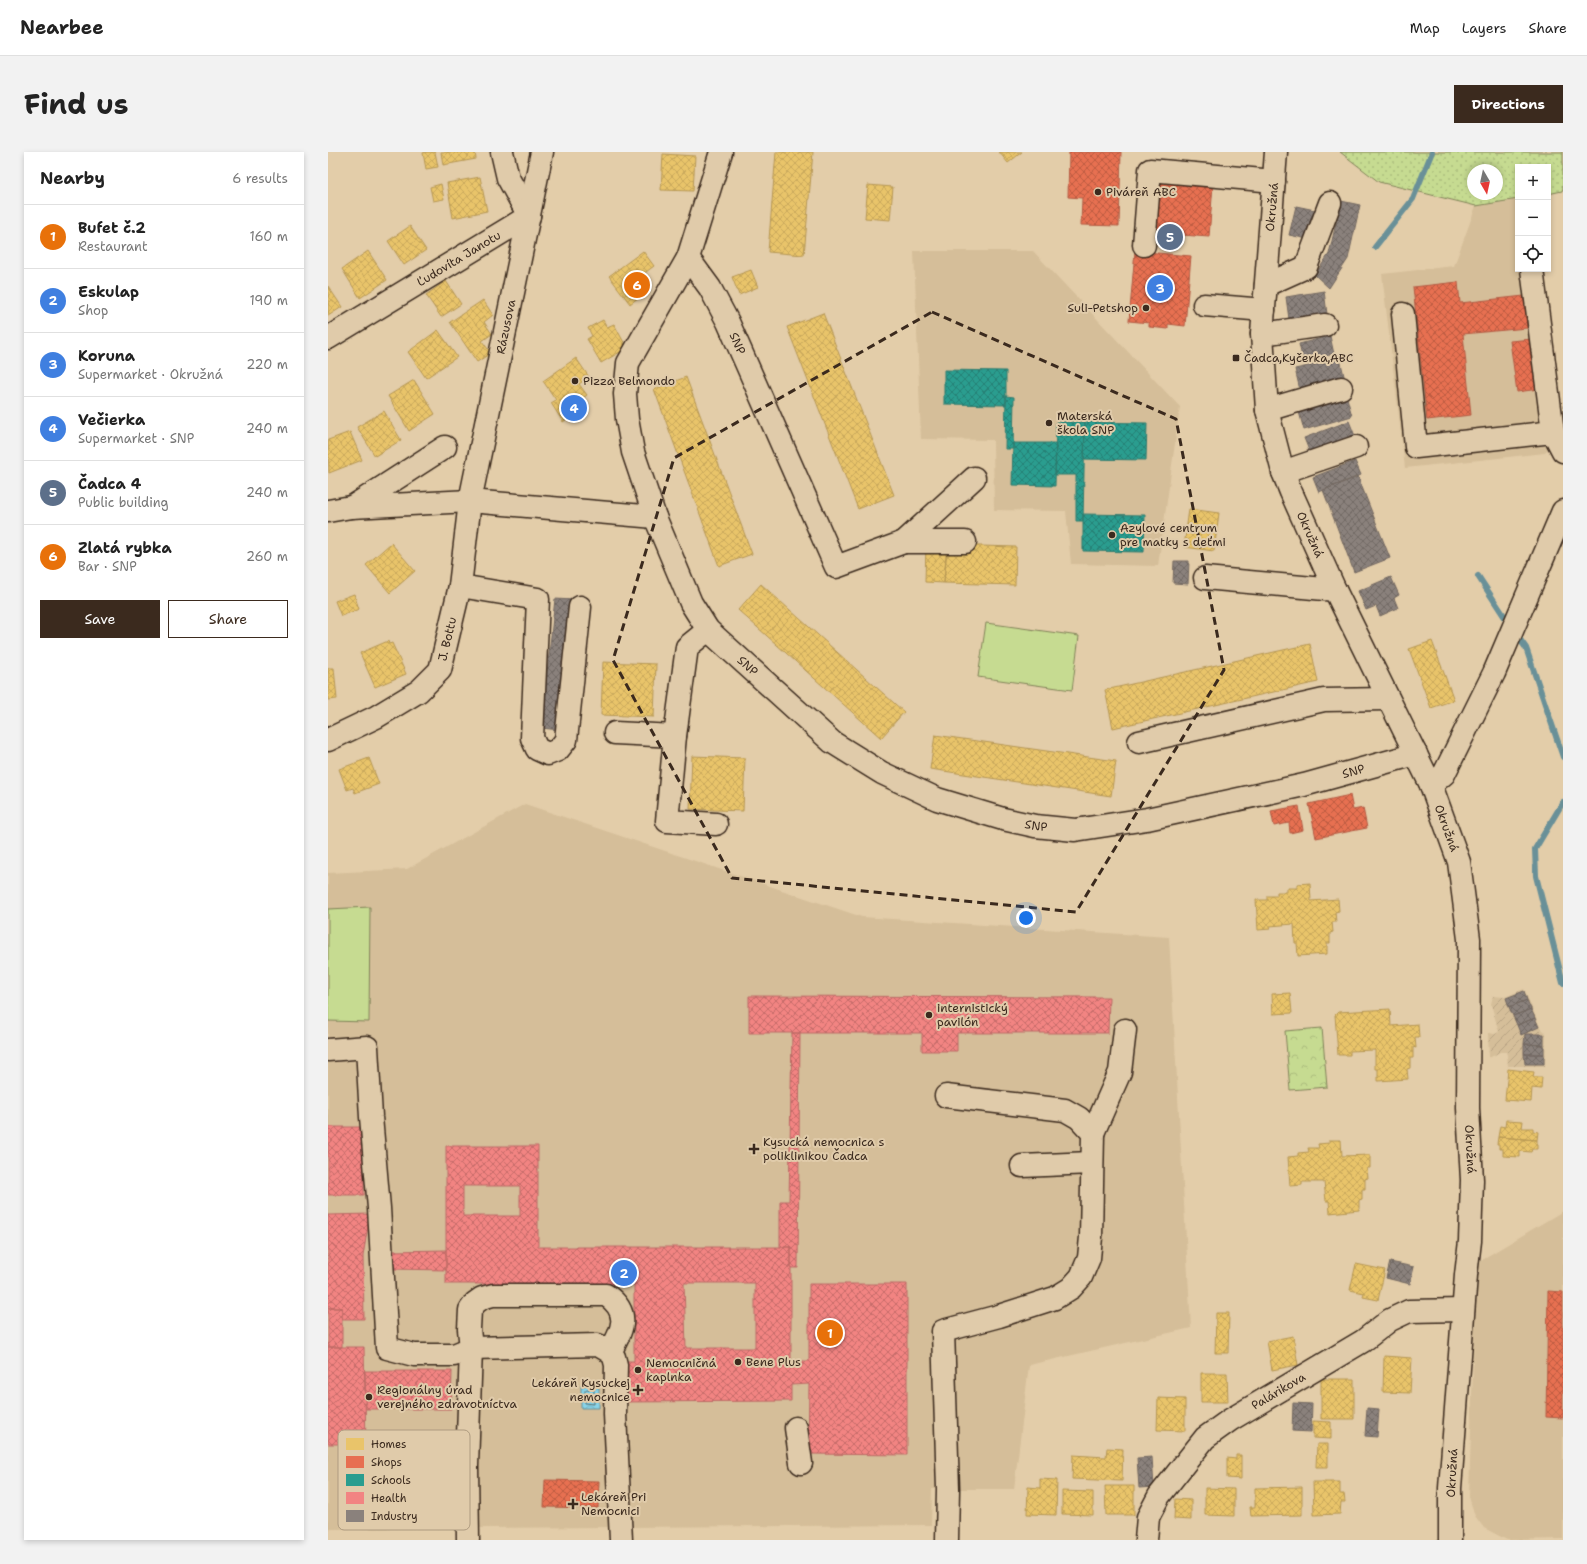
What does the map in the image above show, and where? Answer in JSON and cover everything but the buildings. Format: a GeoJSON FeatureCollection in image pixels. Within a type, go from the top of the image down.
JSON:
{"type":"FeatureCollection","features":[{"type":"Feature","properties":{"kind":"street"},"geometry":{"type":"LineString","coordinates":[[502,152],[508,178],[529,216]]}},
{"type":"Feature","properties":{"kind":"street","name":"Rázusova"},"geometry":{"type":"LineString","coordinates":[[470,501],[542,152]]}},
{"type":"Feature","properties":{"kind":"street","name":"SNP"},"geometry":{"type":"LineString","coordinates":[[721,152],[688,258],[628,363],[625,394],[627,419],[633,452],[656,517],[690,603],[708,630],[832,742],[882,773],[937,799],[1003,819],[1035,826],[1075,830],[1147,819],[1304,785],[1416,754]]}},
{"type":"Feature","properties":{"kind":"street","name":"Okružná"},"geometry":{"type":"LineString","coordinates":[[1276,152],[1262,334],[1267,410],[1291,492],[1335,590],[1431,785],[1459,862],[1469,939],[1468,1108],[1472,1180],[1470,1241],[1450,1488],[1450,1540]]}},
{"type":"Feature","properties":{"kind":"street"},"geometry":{"type":"LineString","coordinates":[[1144,245],[1150,170],[1274,180]]}},
{"type":"Feature","properties":{"kind":"street"},"geometry":{"type":"LineString","coordinates":[[1266,285],[1306,267],[1330,203]]}},
{"type":"Feature","properties":{"kind":"street","name":"Ľudovíta Janotu"},"geometry":{"type":"LineString","coordinates":[[328,338],[529,216]]}},
{"type":"Feature","properties":{"kind":"street","name":"SNP"},"geometry":{"type":"LineString","coordinates":[[688,258],[710,288],[728,322],[836,567],[904,542],[974,478]]}},
{"type":"Feature","properties":{"kind":"street"},"geometry":{"type":"LineString","coordinates":[[1532,272],[1553,432],[1563,451]]}},
{"type":"Feature","properties":{"kind":"street"},"geometry":{"type":"LineString","coordinates":[[1204,305],[1264,310]]}},
{"type":"Feature","properties":{"kind":"street"},"geometry":{"type":"LineString","coordinates":[[1404,314],[1416,446],[1553,432]]}},
{"type":"Feature","properties":{"kind":"street"},"geometry":{"type":"LineString","coordinates":[[1262,334],[1325,325]]}},
{"type":"Feature","properties":{"kind":"street"},"geometry":{"type":"LineString","coordinates":[[1267,410],[1341,388]]}},
{"type":"Feature","properties":{"kind":"street"},"geometry":{"type":"LineString","coordinates":[[351,507],[445,447]]}},
{"type":"Feature","properties":{"kind":"street"},"geometry":{"type":"LineString","coordinates":[[1284,472],[1356,447]]}},
{"type":"Feature","properties":{"kind":"street"},"geometry":{"type":"LineString","coordinates":[[328,511],[351,507],[470,501],[656,517]]}},
{"type":"Feature","properties":{"kind":"street","name":"J. Bottu"},"geometry":{"type":"LineString","coordinates":[[328,740],[376,717],[419,691],[440,670],[460,586],[470,501]]}},
{"type":"Feature","properties":{"kind":"street"},"geometry":{"type":"LineString","coordinates":[[1431,785],[1444,774],[1494,673],[1563,511]]}},
{"type":"Feature","properties":{"kind":"street"},"geometry":{"type":"LineString","coordinates":[[904,542],[965,542]]}},
{"type":"Feature","properties":{"kind":"street"},"geometry":{"type":"LineString","coordinates":[[1204,578],[1335,590]]}},
{"type":"Feature","properties":{"kind":"street"},"geometry":{"type":"LineString","coordinates":[[460,586],[538,599],[532,738],[538,749],[548,754],[558,750],[566,740],[580,607]]}},
{"type":"Feature","properties":{"kind":"street"},"geometry":{"type":"LineString","coordinates":[[708,630],[687,647],[675,736],[667,821],[716,824]]}},
{"type":"Feature","properties":{"kind":"street"},"geometry":{"type":"LineString","coordinates":[[1139,742],[1324,700],[1388,699]]}},
{"type":"Feature","properties":{"kind":"street"},"geometry":{"type":"LineString","coordinates":[[615,733],[675,736]]}},
{"type":"Feature","properties":{"kind":"street"},"geometry":{"type":"LineString","coordinates":[[947,1540],[948,1489],[944,1331],[999,1316],[1055,1298],[1071,1288],[1081,1277],[1089,1258],[1091,1237],[1093,1133],[1120,1072],[1125,1030]]}},
{"type":"Feature","properties":{"kind":"street"},"geometry":{"type":"LineString","coordinates":[[328,1050],[367,1047],[371,1117],[379,1208],[387,1348],[414,1355],[454,1355],[471,1348],[598,1345],[610,1352],[614,1357],[616,1365],[615,1414],[621,1540]]}},
{"type":"Feature","properties":{"kind":"street"},"geometry":{"type":"LineString","coordinates":[[946,1096],[1065,1110],[1079,1118],[1093,1133]]}},
{"type":"Feature","properties":{"kind":"street"},"geometry":{"type":"LineString","coordinates":[[1022,1166],[1092,1164]]}},
{"type":"Feature","properties":{"kind":"street"},"geometry":{"type":"LineString","coordinates":[[468,1430],[471,1348],[469,1329],[470,1310],[475,1303],[482,1298],[492,1295],[606,1296],[614,1301],[621,1310],[622,1324],[620,1335],[610,1352]]}},
{"type":"Feature","properties":{"kind":"street","name":"Palárikova"},"geometry":{"type":"LineString","coordinates":[[1146,1540],[1148,1517],[1159,1496],[1205,1438],[1230,1420],[1363,1341],[1390,1320],[1409,1311],[1464,1310]]}},
{"type":"Feature","properties":{"kind":"street"},"geometry":{"type":"LineString","coordinates":[[796,1428],[801,1463]]}},
{"type":"Feature","properties":{"kind":"street"},"geometry":{"type":"LineString","coordinates":[[468,1530],[468,1540]]}},
{"type":"Feature","properties":{"kind":"highlighted area"},"geometry":{"type":"Polygon","coordinates":[[[932,312],[1176,419],[1224,670],[1076,912],[732,878],[613,660],[674,458],[932,312]]]}},
{"type":"Feature","properties":{"kind":"shaded area"},"geometry":{"type":"Polygon","coordinates":[[[1515,200],[1515,272],[1543,272],[1562,431],[1545,453],[1405,468],[1382,274],[1454,266],[1476,206],[1515,200]]]}},
{"type":"Feature","properties":{"kind":"shaded area","name":"Materská škola SNP"},"geometry":{"type":"Polygon","coordinates":[[[914,251],[1033,251],[1180,407],[1158,566],[1071,564],[1066,511],[994,510],[993,440],[921,439],[914,251]]]}},
{"type":"Feature","properties":{"kind":"shaded area","name":"Kysucká nemocnica s poliklinikou Čadca"},"geometry":{"type":"Polygon","coordinates":[[[525,804],[862,917],[1169,937],[1191,1328],[1029,1365],[1014,1489],[932,1489],[931,1525],[470,1528],[470,1430],[338,1430],[338,1529],[328,1529],[328,873],[407,869],[525,804]]]}},
{"type":"Feature","properties":{"kind":"shaded area"},"geometry":{"type":"Polygon","coordinates":[[[1524,989],[1540,1027],[1546,1033],[1545,1066],[1508,1066],[1506,1052],[1500,1052],[1489,1058],[1488,1033],[1495,1034],[1499,1032],[1491,1004],[1493,996],[1505,997],[1524,989]]]}},
{"type":"Feature","properties":{"kind":"shaded area"},"geometry":{"type":"Polygon","coordinates":[[[1563,1211],[1563,1539],[1507,1540],[1484,1528],[1475,1516],[1469,1497],[1476,1263],[1563,1211]]]}},
{"type":"Feature","properties":{"kind":"green space"},"geometry":{"type":"Polygon","coordinates":[[[1340,152],[1563,152],[1562,191],[1551,193],[1551,164],[1515,164],[1515,200],[1476,206],[1379,182],[1340,152]]]}},
{"type":"Feature","properties":{"kind":"green space"},"geometry":{"type":"Polygon","coordinates":[[[986,623],[1079,636],[1072,690],[978,677],[986,623]]]}},
{"type":"Feature","properties":{"kind":"green space"},"geometry":{"type":"Polygon","coordinates":[[[370,907],[369,1022],[328,1021],[328,909],[370,907]]]}},
{"type":"Feature","properties":{"kind":"green space"},"geometry":{"type":"Polygon","coordinates":[[[1322,1028],[1327,1087],[1290,1090],[1285,1031],[1322,1028]]]}},
{"type":"Feature","properties":{"kind":"water"},"geometry":{"type":"Polygon","coordinates":[[[581,1385],[599,1385],[599,1408],[581,1408],[581,1385]]]}},
{"type":"Feature","properties":{"kind":"waterway"},"geometry":{"type":"LineString","coordinates":[[1375,247],[1413,199],[1432,152]]}},
{"type":"Feature","properties":{"kind":"waterway"},"geometry":{"type":"LineString","coordinates":[[1478,576],[1510,625]]}},
{"type":"Feature","properties":{"kind":"waterway"},"geometry":{"type":"LineString","coordinates":[[1516,634],[1526,648],[1563,757]]}},
{"type":"Feature","properties":{"kind":"waterway"},"geometry":{"type":"LineString","coordinates":[[1563,802],[1535,849],[1536,876],[1563,983]]}},
{"type":"Feature","properties":{"kind":"place","name":"Piváreň ABC"},"geometry":{"type":"Point","coordinates":[1098,192]}},
{"type":"Feature","properties":{"kind":"place","name":"Čadca 4"},"geometry":{"type":"Point","coordinates":[1170,237]}},
{"type":"Feature","properties":{"kind":"place","name":"Zlatá rybka"},"geometry":{"type":"Point","coordinates":[637,285]}},
{"type":"Feature","properties":{"kind":"place","name":"Koruna"},"geometry":{"type":"Point","coordinates":[1160,288]}},
{"type":"Feature","properties":{"kind":"place","name":"Suli-Petshop"},"geometry":{"type":"Point","coordinates":[1146,308]}},
{"type":"Feature","properties":{"kind":"place","name":"Čadca,Kyčerka,ABC"},"geometry":{"type":"Point","coordinates":[1236,358]}},
{"type":"Feature","properties":{"kind":"place","name":"Pizza Belmondo"},"geometry":{"type":"Point","coordinates":[575,381]}},
{"type":"Feature","properties":{"kind":"place","name":"Večierka"},"geometry":{"type":"Point","coordinates":[574,408]}},
{"type":"Feature","properties":{"kind":"place","name":"Materská škola SNP"},"geometry":{"type":"Point","coordinates":[1049,423]}},
{"type":"Feature","properties":{"kind":"place","name":"Azylové centrum pre matky s deťmi"},"geometry":{"type":"Point","coordinates":[1112,535]}},
{"type":"Feature","properties":{"kind":"place","name":"internistický pavilón"},"geometry":{"type":"Point","coordinates":[929,1015]}},
{"type":"Feature","properties":{"kind":"place","name":"Kysucká nemocnica s poliklinikou Čadca"},"geometry":{"type":"Point","coordinates":[754,1149]}},
{"type":"Feature","properties":{"kind":"place","name":"Eskulap"},"geometry":{"type":"Point","coordinates":[624,1273]}},
{"type":"Feature","properties":{"kind":"place","name":"Bufet č.2"},"geometry":{"type":"Point","coordinates":[830,1333]}},
{"type":"Feature","properties":{"kind":"place","name":"Bene Plus"},"geometry":{"type":"Point","coordinates":[738,1362]}},
{"type":"Feature","properties":{"kind":"place","name":"Nemocničná kaplnka"},"geometry":{"type":"Point","coordinates":[638,1370]}},
{"type":"Feature","properties":{"kind":"place","name":"Lekáreň Kysuckej nemocnice"},"geometry":{"type":"Point","coordinates":[638,1390]}},
{"type":"Feature","properties":{"kind":"place","name":"Regionálny úrad verejného zdravotníctva"},"geometry":{"type":"Point","coordinates":[369,1397]}},
{"type":"Feature","properties":{"kind":"place","name":"Lekáreň Pri Nemocnici"},"geometry":{"type":"Point","coordinates":[573,1504]}}]}
